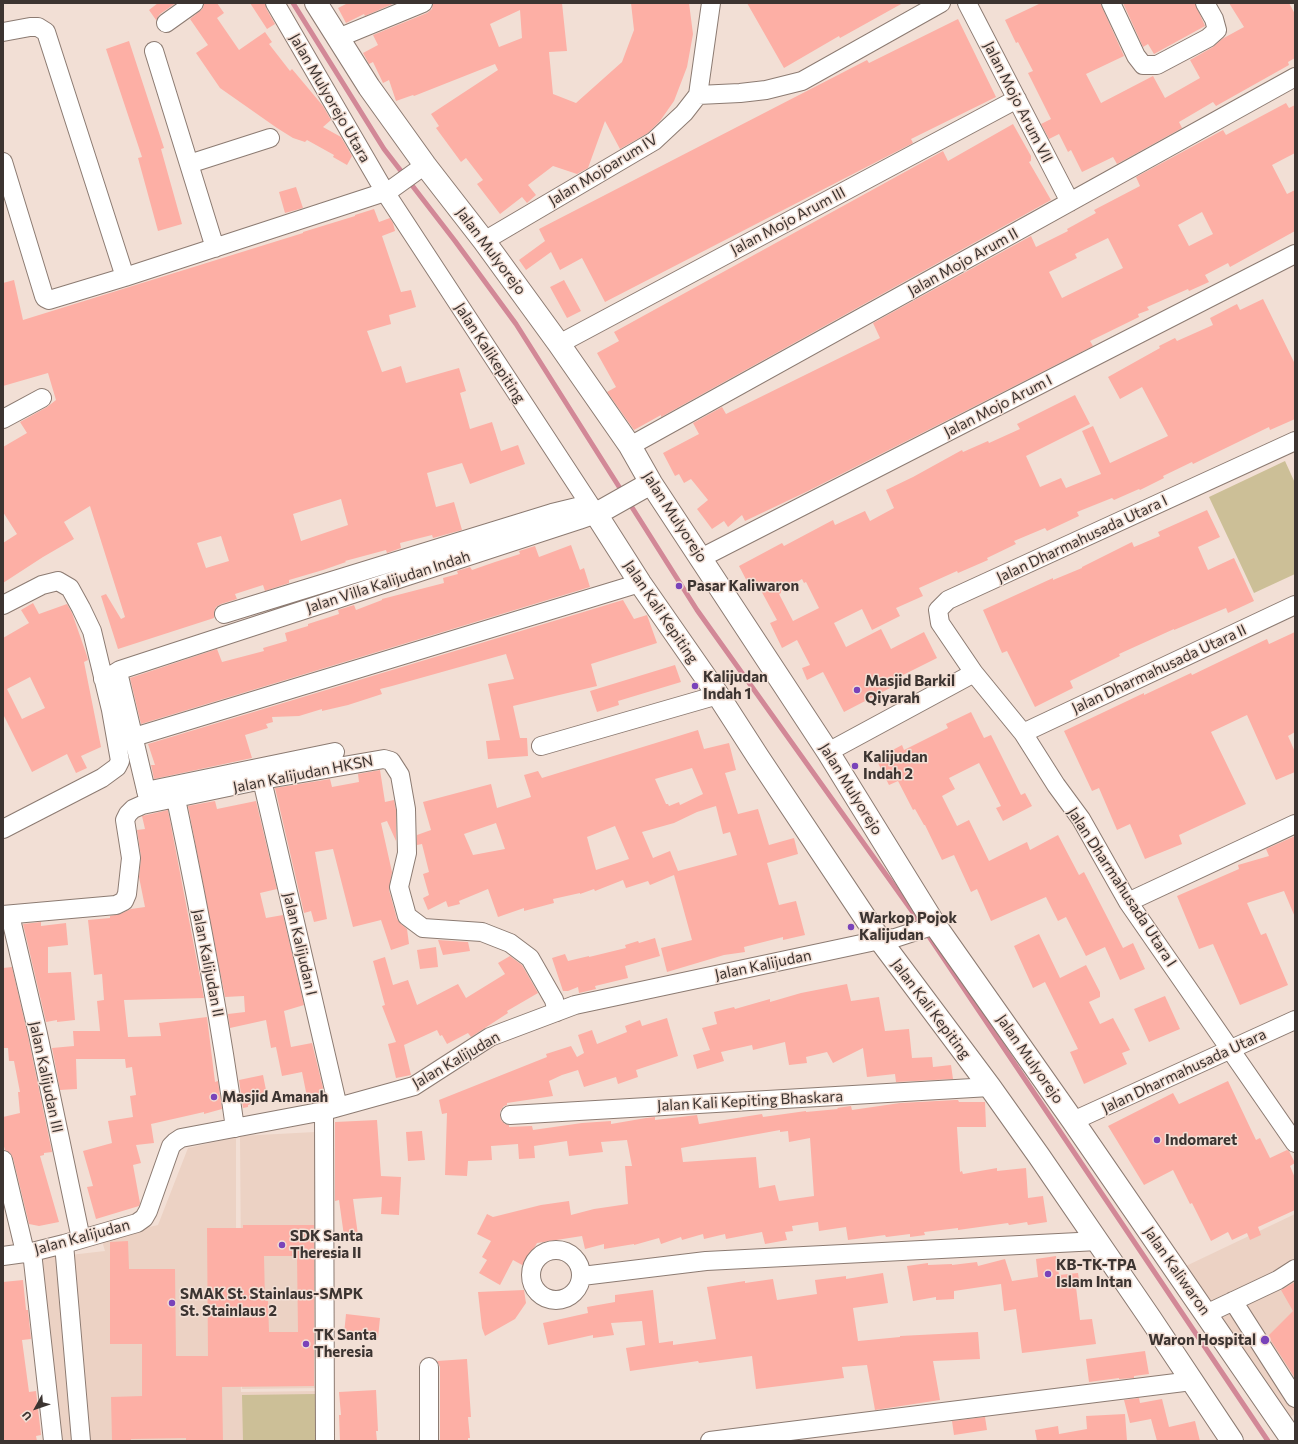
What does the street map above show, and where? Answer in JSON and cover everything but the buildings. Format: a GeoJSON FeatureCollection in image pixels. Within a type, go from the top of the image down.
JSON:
{"type":"FeatureCollection","features":[{"type":"Feature","properties":{"kind":"main road","name":"Jalan Mulyorejo"},"geometry":{"type":"LineString","coordinates":[[316,3],[419,170],[491,237],[559,344],[630,446],[652,483],[828,752],[933,926],[1074,1121]]}},
{"type":"Feature","properties":{"kind":"main road","name":"Jalan Villa Kalijudan Indah"},"geometry":{"type":"LineString","coordinates":[[597,508],[632,494],[652,483]]}},
{"type":"Feature","properties":{"kind":"main road","name":"Jalan Kali Kepiting"},"geometry":{"type":"LineString","coordinates":[[597,508],[640,583],[718,695],[758,758],[888,939],[1098,1242],[1232,1441]]}},
{"type":"Feature","properties":{"kind":"main road","name":"Jalan Kaliwaron"},"geometry":{"type":"LineString","coordinates":[[1074,1121],[1293,1441]]}},
{"type":"Feature","properties":{"kind":"street"},"geometry":{"type":"LineString","coordinates":[[166,22],[194,3]]}},
{"type":"Feature","properties":{"kind":"street","name":"Jalan Mulyorejo Utara"},"geometry":{"type":"LineString","coordinates":[[275,3],[389,190]]}},
{"type":"Feature","properties":{"kind":"street"},"geometry":{"type":"LineString","coordinates":[[338,38],[423,3]]}},
{"type":"Feature","properties":{"kind":"street"},"geometry":{"type":"LineString","coordinates":[[711,3],[698,95],[766,90],[802,81],[941,3]]}},
{"type":"Feature","properties":{"kind":"street","name":"Jalan Mojo Arum VII"},"geometry":{"type":"LineString","coordinates":[[967,3],[1070,202]]}},
{"type":"Feature","properties":{"kind":"street"},"geometry":{"type":"LineString","coordinates":[[1111,3],[1136,56],[1143,65],[1157,65],[1208,38],[1217,30],[1214,19],[1205,3]]}},
{"type":"Feature","properties":{"kind":"street"},"geometry":{"type":"LineString","coordinates":[[3,32],[38,26],[46,32],[125,277]]}},
{"type":"Feature","properties":{"kind":"street"},"geometry":{"type":"LineString","coordinates":[[154,51],[215,248]]}},
{"type":"Feature","properties":{"kind":"street","name":"Jalan Mojo Arum II"},"geometry":{"type":"LineString","coordinates":[[630,446],[1295,77]]}},
{"type":"Feature","properties":{"kind":"street","name":"Jalan Mojoarum IV"},"geometry":{"type":"LineString","coordinates":[[491,237],[654,141],[684,113],[698,95]]}},
{"type":"Feature","properties":{"kind":"street","name":"Jalan Mojo Arum III"},"geometry":{"type":"LineString","coordinates":[[559,344],[1017,99]]}},
{"type":"Feature","properties":{"kind":"street"},"geometry":{"type":"LineString","coordinates":[[189,164],[270,138]]}},
{"type":"Feature","properties":{"kind":"street"},"geometry":{"type":"LineString","coordinates":[[3,162],[45,298],[52,299],[215,248],[389,190],[419,170]]}},
{"type":"Feature","properties":{"kind":"street","name":"Jalan Kalikepiting"},"geometry":{"type":"LineString","coordinates":[[389,190],[597,508]]}},
{"type":"Feature","properties":{"kind":"street","name":"Jalan Mojo Arum I"},"geometry":{"type":"LineString","coordinates":[[701,558],[1295,254]]}},
{"type":"Feature","properties":{"kind":"street"},"geometry":{"type":"LineString","coordinates":[[3,419],[42,398]]}},
{"type":"Feature","properties":{"kind":"street","name":"Jalan Dharmahusada Utara I"},"geometry":{"type":"LineString","coordinates":[[1295,441],[948,600],[938,610],[940,623],[974,673],[1023,733],[1056,785],[1081,819],[1128,902],[1295,1143]]}},
{"type":"Feature","properties":{"kind":"street","name":"Jalan Villa Kalijudan Indah"},"geometry":{"type":"LineString","coordinates":[[224,614],[552,513],[597,508]]}},
{"type":"Feature","properties":{"kind":"street","name":"Jalan Villa Kalijudan Indah"},"geometry":{"type":"LineString","coordinates":[[110,672],[579,520],[597,508]]}},
{"type":"Feature","properties":{"kind":"street"},"geometry":{"type":"LineString","coordinates":[[3,605],[42,585],[58,581],[70,588],[92,631],[96,645],[110,672],[134,737],[148,798]]}},
{"type":"Feature","properties":{"kind":"street"},"geometry":{"type":"LineString","coordinates":[[134,737],[640,583]]}},
{"type":"Feature","properties":{"kind":"street","name":"Jalan Dharmahusada Utara II"},"geometry":{"type":"LineString","coordinates":[[1023,733],[1295,605]]}},
{"type":"Feature","properties":{"kind":"street"},"geometry":{"type":"LineString","coordinates":[[3,828],[102,778],[117,767],[120,761],[111,710],[110,672]]}},
{"type":"Feature","properties":{"kind":"street"},"geometry":{"type":"LineString","coordinates":[[828,752],[974,673]]}},
{"type":"Feature","properties":{"kind":"street"},"geometry":{"type":"LineString","coordinates":[[541,746],[718,695]]}},
{"type":"Feature","properties":{"kind":"street"},"geometry":{"type":"LineString","coordinates":[[7,915],[116,905],[124,901],[127,894],[131,858],[125,820],[133,809],[148,798],[335,752]]}},
{"type":"Feature","properties":{"kind":"street","name":"Jalan Kalijudan HKSN"},"geometry":{"type":"LineString","coordinates":[[148,798],[176,799],[262,780],[384,759],[391,761],[395,765],[400,775],[406,809],[407,853],[399,886],[407,916],[423,928],[482,932],[510,943],[530,958],[554,1000],[557,1012]]}},
{"type":"Feature","properties":{"kind":"street","name":"Jalan Kalijudan I"},"geometry":{"type":"LineString","coordinates":[[262,780],[331,1109],[325,1441]]}},
{"type":"Feature","properties":{"kind":"street","name":"Jalan Kalijudan II"},"geometry":{"type":"LineString","coordinates":[[176,799],[213,986],[228,1072],[235,1128]]}},
{"type":"Feature","properties":{"kind":"street"},"geometry":{"type":"LineString","coordinates":[[1128,902],[1295,824]]}},
{"type":"Feature","properties":{"kind":"street","name":"Jalan Kalijudan III"},"geometry":{"type":"LineString","coordinates":[[7,915],[38,1034],[81,1239]]}},
{"type":"Feature","properties":{"kind":"street","name":"Jalan Kalijudan"},"geometry":{"type":"LineString","coordinates":[[3,1256],[31,1257],[64,1244],[137,1223],[144,1218],[148,1211],[171,1146],[182,1138],[331,1109],[414,1086],[490,1038],[575,1005],[888,939],[933,926]]}},
{"type":"Feature","properties":{"kind":"street","name":"Jalan Dharmahusada Utara"},"geometry":{"type":"LineString","coordinates":[[1074,1121],[1295,1020]]}},
{"type":"Feature","properties":{"kind":"street","name":"Jalan Kali Kepiting Bhaskara"},"geometry":{"type":"LineString","coordinates":[[510,1115],[990,1087]]}},
{"type":"Feature","properties":{"kind":"street"},"geometry":{"type":"LineString","coordinates":[[3,1160],[31,1257],[53,1441]]}},
{"type":"Feature","properties":{"kind":"street"},"geometry":{"type":"LineString","coordinates":[[582,1276],[706,1261],[1098,1242]]}},
{"type":"Feature","properties":{"kind":"street"},"geometry":{"type":"LineString","coordinates":[[64,1244],[81,1441]]}},
{"type":"Feature","properties":{"kind":"street"},"geometry":{"type":"LineString","coordinates":[[1206,1314],[1278,1280],[1295,1269]]}},
{"type":"Feature","properties":{"kind":"street"},"geometry":{"type":"LineString","coordinates":[[1234,1301],[1295,1398]]}},
{"type":"Feature","properties":{"kind":"street"},"geometry":{"type":"LineString","coordinates":[[1245,1371],[1268,1356]]}},
{"type":"Feature","properties":{"kind":"street"},"geometry":{"type":"LineString","coordinates":[[428,1367],[429,1441]]}},
{"type":"Feature","properties":{"kind":"street"},"geometry":{"type":"LineString","coordinates":[[710,1441],[1192,1381]]}},
{"type":"Feature","properties":{"kind":"shaded area"},"geometry":{"type":"Polygon","coordinates":[[[1285,461],[1295,483],[1295,574],[1254,593],[1209,497],[1285,461]]]}},
{"type":"Feature","properties":{"kind":"shaded area","name":"SDK Santa Theresia II"},"geometry":{"type":"Polygon","coordinates":[[[315,1132],[323,1388],[242,1389],[240,1136],[315,1132]]]}},
{"type":"Feature","properties":{"kind":"shaded area","name":"SMAK St. Stainlaus-SMPK St. Stainlaus 2"},"geometry":{"type":"Polygon","coordinates":[[[236,1137],[236,1260],[241,1392],[318,1391],[321,1441],[55,1441],[35,1259],[105,1251],[101,1238],[158,1225],[188,1148],[236,1137]]]}},
{"type":"Feature","properties":{"kind":"shaded area","name":"Waron Hospital"},"geometry":{"type":"Polygon","coordinates":[[[1295,1214],[1295,1414],[1287,1419],[1186,1266],[1295,1214]]]}},
{"type":"Feature","properties":{"kind":"shaded area"},"geometry":{"type":"Polygon","coordinates":[[[315,1394],[316,1441],[243,1441],[242,1395],[315,1394]]]}},
{"type":"Feature","properties":{"kind":"waterway"},"geometry":{"type":"LineString","coordinates":[[293,3],[384,149],[455,241],[516,324],[623,493]]}},
{"type":"Feature","properties":{"kind":"waterway"},"geometry":{"type":"LineString","coordinates":[[628,501],[697,610],[922,925]]}},
{"type":"Feature","properties":{"kind":"waterway"},"geometry":{"type":"LineString","coordinates":[[926,932],[1268,1441]]}},
{"type":"Feature","properties":{"kind":"place","name":"Pasar Kaliwaron"},"geometry":{"type":"Point","coordinates":[679,586]}},
{"type":"Feature","properties":{"kind":"place","name":"Kalijudan Indah 1"},"geometry":{"type":"Point","coordinates":[695,686]}},
{"type":"Feature","properties":{"kind":"place","name":"Masjid Barkil Qiyarah"},"geometry":{"type":"Point","coordinates":[857,690]}},
{"type":"Feature","properties":{"kind":"place","name":"Kalijudan Indah 2"},"geometry":{"type":"Point","coordinates":[855,766]}},
{"type":"Feature","properties":{"kind":"place","name":"Warkop Pojok Kalijudan"},"geometry":{"type":"Point","coordinates":[851,927]}},
{"type":"Feature","properties":{"kind":"place","name":"Masjid Amanah"},"geometry":{"type":"Point","coordinates":[214,1097]}},
{"type":"Feature","properties":{"kind":"place","name":"Indomaret"},"geometry":{"type":"Point","coordinates":[1157,1140]}},
{"type":"Feature","properties":{"kind":"place","name":"SDK Santa Theresia II"},"geometry":{"type":"Point","coordinates":[282,1245]}},
{"type":"Feature","properties":{"kind":"place","name":"KB-TK-TPA Islam Intan"},"geometry":{"type":"Point","coordinates":[1048,1274]}},
{"type":"Feature","properties":{"kind":"place","name":"SMAK St. Stainlaus-SMPK St. Stainlaus 2"},"geometry":{"type":"Point","coordinates":[172,1303]}},
{"type":"Feature","properties":{"kind":"place","name":"Waron Hospital"},"geometry":{"type":"Point","coordinates":[1265,1340]}},
{"type":"Feature","properties":{"kind":"place","name":"TK Santa Theresia"},"geometry":{"type":"Point","coordinates":[306,1344]}}]}
